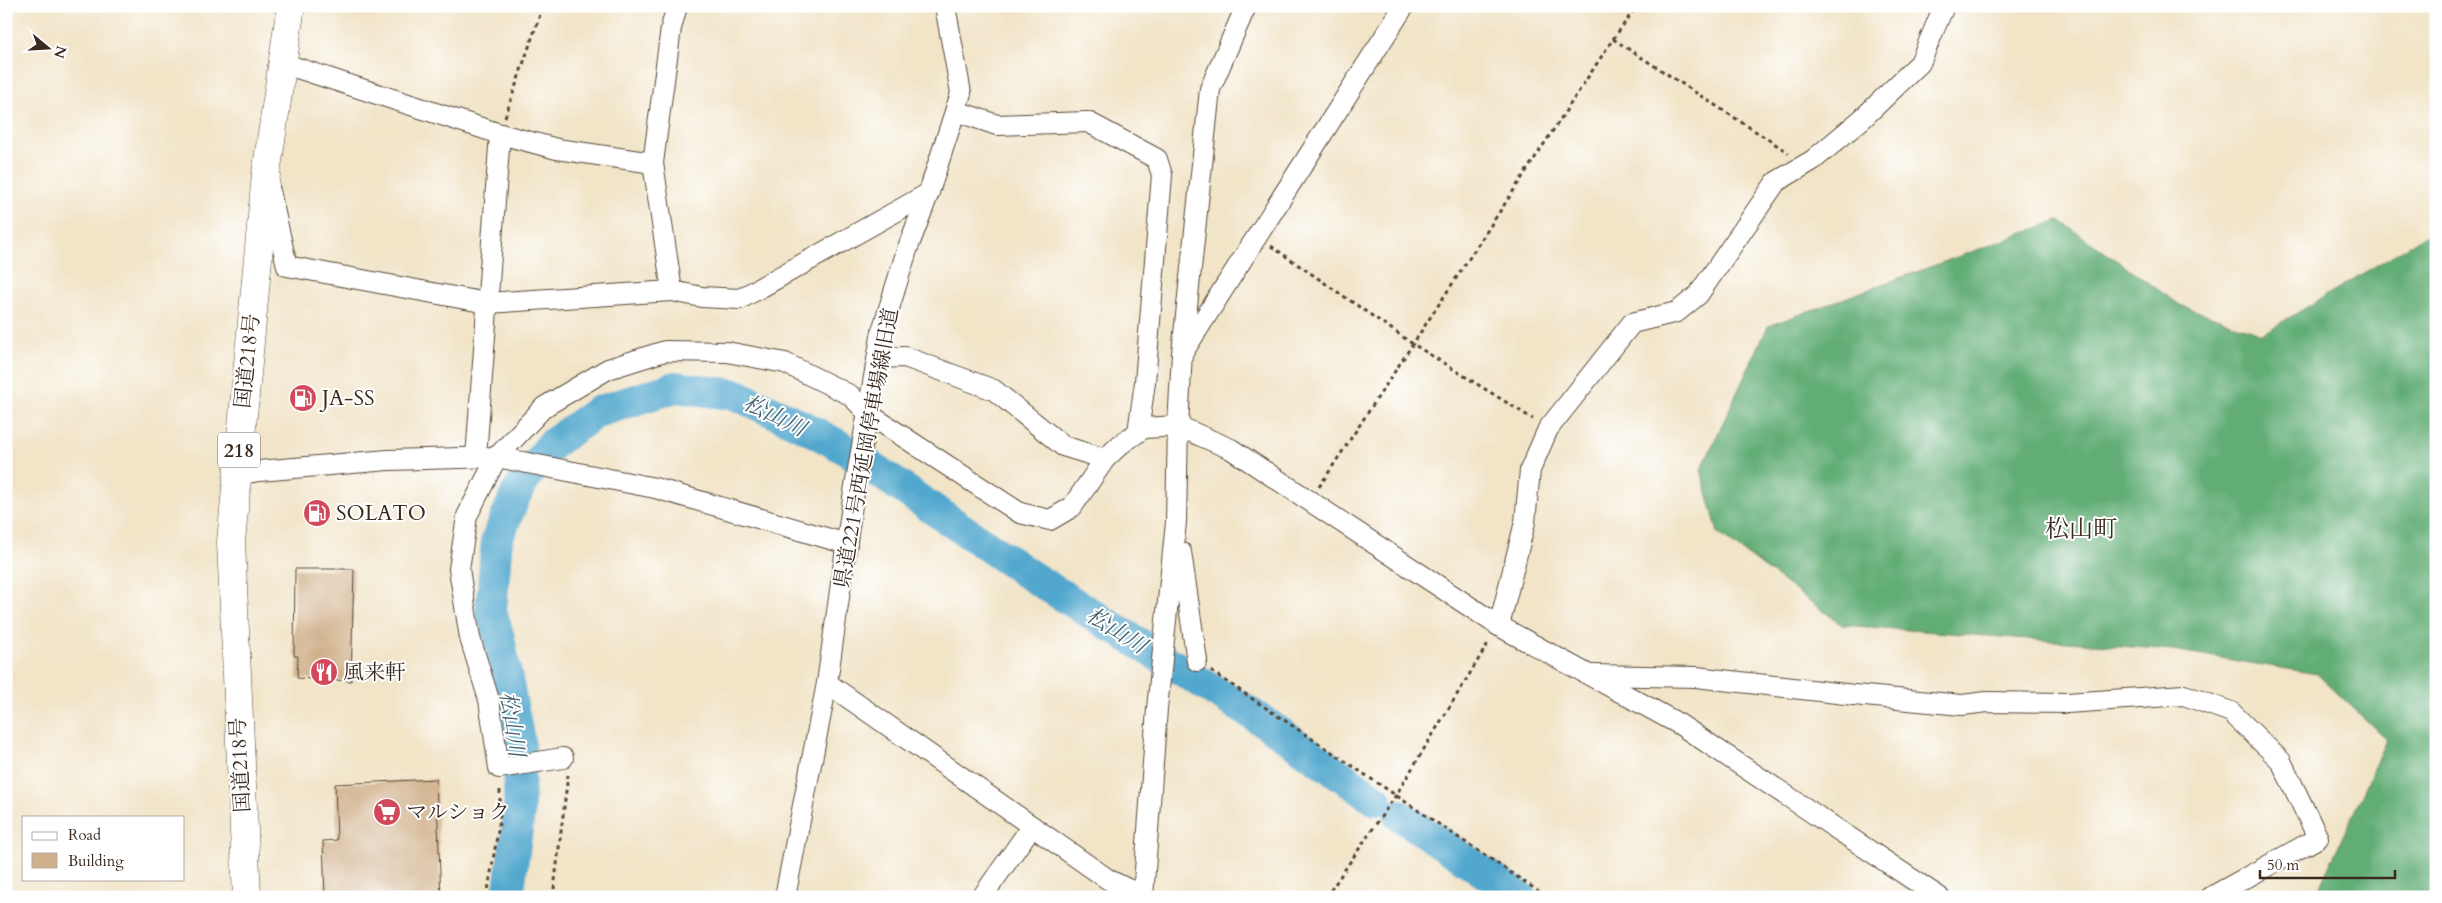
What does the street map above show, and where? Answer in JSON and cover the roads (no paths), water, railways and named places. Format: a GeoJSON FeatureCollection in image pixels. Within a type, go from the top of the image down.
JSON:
{"type":"FeatureCollection","features":[{"type":"Feature","properties":{"kind":"highway","name":"国道218号"},"geometry":{"type":"LineString","coordinates":[[247,897],[231,542],[266,174],[291,6]]}},
{"type":"Feature","properties":{"kind":"street"},"geometry":{"type":"LineString","coordinates":[[672,291],[653,163],[671,28],[677,6]]}},
{"type":"Feature","properties":{"kind":"street","name":"県道221号西延岡停車場線旧道"},"geometry":{"type":"LineString","coordinates":[[785,897],[827,683],[854,498],[870,415],[882,331],[904,259],[929,193],[961,93],[945,6]]}},
{"type":"Feature","properties":{"kind":"street"},"geometry":{"type":"LineString","coordinates":[[827,683],[1032,826],[1107,888],[1143,897],[1157,709],[1176,522],[1182,353],[1210,89],[1246,6]]}},
{"type":"Feature","properties":{"kind":"street"},"geometry":{"type":"LineString","coordinates":[[1182,353],[1404,6]]}},
{"type":"Feature","properties":{"kind":"street"},"geometry":{"type":"LineString","coordinates":[[1499,626],[1525,522],[1530,470],[1548,429],[1632,323],[1677,312],[1698,295],[1776,182],[1807,164],[1862,119],[1920,63],[1944,6]]}},
{"type":"Feature","properties":{"kind":"street"},"geometry":{"type":"LineString","coordinates":[[281,66],[288,65],[500,134],[558,149],[653,163]]}},
{"type":"Feature","properties":{"kind":"street"},"geometry":{"type":"LineString","coordinates":[[956,111],[997,125],[1088,122],[1157,159],[1162,175],[1145,382],[1138,432]]}},
{"type":"Feature","properties":{"kind":"street"},"geometry":{"type":"LineString","coordinates":[[476,458],[500,134]]}},
{"type":"Feature","properties":{"kind":"street"},"geometry":{"type":"LineString","coordinates":[[266,174],[287,266],[487,303],[672,291],[702,297],[740,299],[929,193]]}},
{"type":"Feature","properties":{"kind":"street"},"geometry":{"type":"LineString","coordinates":[[563,758],[500,768],[489,700],[470,638],[459,569],[467,516],[498,457],[544,407],[608,369],[665,351],[726,352],[785,363],[850,395],[870,415],[1020,513],[1050,520],[1072,507],[1105,459],[1121,444],[1144,428],[1178,426],[1231,449],[1499,626],[1679,724],[1939,897]]}},
{"type":"Feature","properties":{"kind":"street"},"geometry":{"type":"LineString","coordinates":[[878,358],[905,357],[994,390],[1063,446],[1105,459]]}},
{"type":"Feature","properties":{"kind":"street"},"geometry":{"type":"LineString","coordinates":[[236,475],[259,471],[379,461],[498,457],[655,488],[848,544]]}},
{"type":"Feature","properties":{"kind":"street"},"geometry":{"type":"LineString","coordinates":[[1176,522],[1196,662]]}},
{"type":"Feature","properties":{"kind":"street"},"geometry":{"type":"LineString","coordinates":[[1589,675],[1696,677],[1854,695],[1962,704],[1987,702],[2067,703],[2184,695],[2231,712],[2281,761],[2318,838],[2211,897]]}},
{"type":"Feature","properties":{"kind":"street"},"geometry":{"type":"LineString","coordinates":[[982,897],[1032,826]]}},
{"type":"Feature","properties":{"kind":"waterway","name":"松山川"},"geometry":{"type":"LineString","coordinates":[[508,897],[519,814],[520,746],[499,638],[491,611],[497,539],[516,494],[528,474],[552,444],[597,412],[676,387],[737,395],[842,447],[1028,574],[1269,725],[1376,800]]}},
{"type":"Feature","properties":{"kind":"waterway","name":"松山川"},"geometry":{"type":"LineString","coordinates":[[1399,815],[1521,897]]}},
{"type":"Feature","properties":{"kind":"place","name":"JA-SS"},"geometry":{"type":"Point","coordinates":[303,398]}},
{"type":"Feature","properties":{"kind":"place","name":"SOLATO"},"geometry":{"type":"Point","coordinates":[317,513]}},
{"type":"Feature","properties":{"kind":"place","name":"風来軒"},"geometry":{"type":"Point","coordinates":[324,672]}},
{"type":"Feature","properties":{"kind":"place","name":"マルショク"},"geometry":{"type":"Point","coordinates":[387,812]}},
{"type":"Feature","properties":{"kind":"district","name":"松山町"},"geometry":{"type":"Point","coordinates":[2081,529]}}]}
